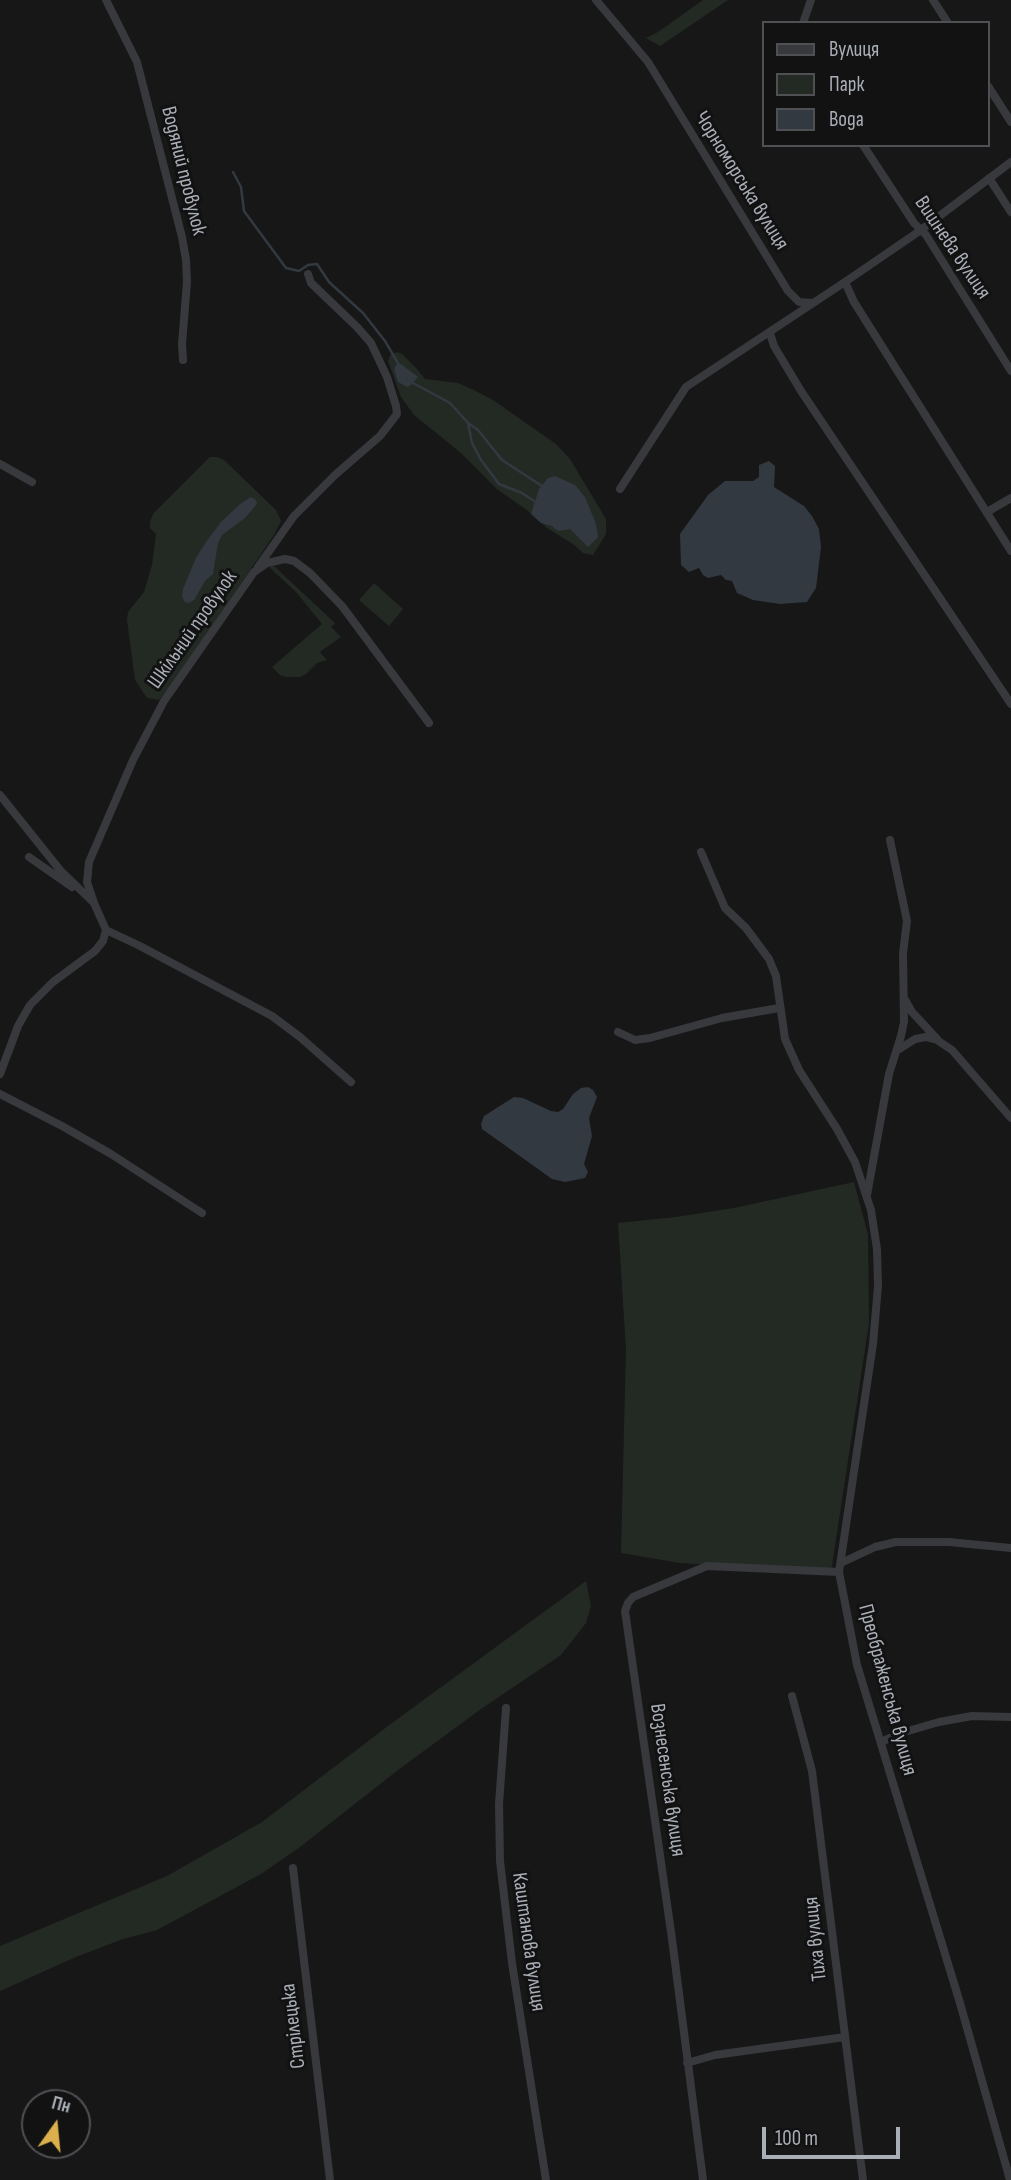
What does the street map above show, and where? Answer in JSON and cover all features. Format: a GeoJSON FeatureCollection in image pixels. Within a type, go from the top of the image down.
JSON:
{"type":"FeatureCollection","features":[{"type":"Feature","properties":{"kind":"street","name":"Водяний провулок"},"geometry":{"type":"LineString","coordinates":[[106,0],[137,62],[186,260],[183,360]]}},
{"type":"Feature","properties":{"kind":"street","name":"Чорноморська вулиця"},"geometry":{"type":"LineString","coordinates":[[596,0],[648,62],[788,290],[799,302],[815,303]]}},
{"type":"Feature","properties":{"kind":"street"},"geometry":{"type":"LineString","coordinates":[[804,21],[811,0]]}},
{"type":"Feature","properties":{"kind":"street"},"geometry":{"type":"LineString","coordinates":[[933,0],[947,21]]}},
{"type":"Feature","properties":{"kind":"street"},"geometry":{"type":"LineString","coordinates":[[990,89],[1011,122]]}},
{"type":"Feature","properties":{"kind":"street","name":"Вишнева вулиця"},"geometry":{"type":"LineString","coordinates":[[864,147],[914,223],[926,235],[1011,371]]}},
{"type":"Feature","properties":{"kind":"street"},"geometry":{"type":"LineString","coordinates":[[620,489],[686,387],[921,230],[1011,162]]}},
{"type":"Feature","properties":{"kind":"street"},"geometry":{"type":"LineString","coordinates":[[989,178],[1011,212]]}},
{"type":"Feature","properties":{"kind":"street"},"geometry":{"type":"LineString","coordinates":[[254,572],[294,516],[380,436],[397,414],[387,377],[371,343],[311,283],[308,274]]}},
{"type":"Feature","properties":{"kind":"street"},"geometry":{"type":"LineString","coordinates":[[845,282],[854,302],[1011,551]]}},
{"type":"Feature","properties":{"kind":"street"},"geometry":{"type":"LineString","coordinates":[[770,333],[774,346],[801,391],[1011,704]]}},
{"type":"Feature","properties":{"kind":"street"},"geometry":{"type":"LineString","coordinates":[[0,464],[32,482]]}},
{"type":"Feature","properties":{"kind":"street"},"geometry":{"type":"LineString","coordinates":[[987,512],[1011,498]]}},
{"type":"Feature","properties":{"kind":"street","name":"Шкільний провулок"},"geometry":{"type":"LineString","coordinates":[[106,930],[87,882],[89,862],[133,760],[164,701],[254,572],[276,560],[294,561],[302,566],[342,606],[429,723]]}},
{"type":"Feature","properties":{"kind":"street","name":"Шкільний провулок"},"geometry":{"type":"LineString","coordinates":[[0,795],[60,870],[94,903]]}},
{"type":"Feature","properties":{"kind":"street","name":"Преображенська вулиця"},"geometry":{"type":"LineString","coordinates":[[867,1196],[889,1074],[904,1022],[903,953],[907,922],[890,840]]}},
{"type":"Feature","properties":{"kind":"street","name":"Преображенська вулиця"},"geometry":{"type":"LineString","coordinates":[[701,852],[725,908],[746,928],[769,959],[776,976],[785,1039],[799,1070],[855,1162],[867,1196],[877,1249],[878,1286],[873,1344],[840,1568],[857,1665],[1010,2180]]}},
{"type":"Feature","properties":{"kind":"street"},"geometry":{"type":"LineString","coordinates":[[29,857],[94,903]]}},
{"type":"Feature","properties":{"kind":"street"},"geometry":{"type":"LineString","coordinates":[[0,1074],[18,1026],[30,1005],[53,982],[95,951],[103,941],[106,930],[272,1016],[351,1082]]}},
{"type":"Feature","properties":{"kind":"street"},"geometry":{"type":"LineString","coordinates":[[904,998],[912,1012],[937,1040],[952,1050],[1011,1118]]}},
{"type":"Feature","properties":{"kind":"street"},"geometry":{"type":"LineString","coordinates":[[618,1032],[635,1040],[650,1038],[722,1018],[779,1008]]}},
{"type":"Feature","properties":{"kind":"street"},"geometry":{"type":"LineString","coordinates":[[897,1050],[915,1039],[926,1037],[937,1040]]}},
{"type":"Feature","properties":{"kind":"street"},"geometry":{"type":"LineString","coordinates":[[0,1094],[111,1154],[202,1213]]}},
{"type":"Feature","properties":{"kind":"street"},"geometry":{"type":"LineString","coordinates":[[840,1568],[875,1547],[896,1542],[949,1542],[1011,1548]]}},
{"type":"Feature","properties":{"kind":"street","name":"Вознесенська вулиця"},"geometry":{"type":"LineString","coordinates":[[703,2180],[625,1611],[634,1597],[707,1566],[840,1568]]}},
{"type":"Feature","properties":{"kind":"street","name":"Тиха вулиця"},"geometry":{"type":"LineString","coordinates":[[792,1696],[812,1771],[863,2180]]}},
{"type":"Feature","properties":{"kind":"street","name":"Каштанова вулиця"},"geometry":{"type":"LineString","coordinates":[[506,1708],[499,1804],[500,1861],[516,1989],[546,2180]]}},
{"type":"Feature","properties":{"kind":"street"},"geometry":{"type":"LineString","coordinates":[[881,1742],[939,1722],[972,1716],[1011,1717]]}},
{"type":"Feature","properties":{"kind":"street","name":"Стрілецька"},"geometry":{"type":"LineString","coordinates":[[293,1868],[330,2180]]}},
{"type":"Feature","properties":{"kind":"street"},"geometry":{"type":"LineString","coordinates":[[687,2063],[715,2054],[845,2037]]}},
{"type":"Feature","properties":{"kind":"green space"},"geometry":{"type":"Polygon","coordinates":[[[703,0],[728,0],[660,46],[646,38],[658,32],[703,0]]]}},
{"type":"Feature","properties":{"kind":"green space"},"geometry":{"type":"Polygon","coordinates":[[[397,352],[425,379],[458,383],[474,390],[556,444],[570,459],[606,519],[606,534],[593,555],[583,553],[497,489],[461,453],[414,415],[401,397],[388,361],[390,355],[397,352]]]}},
{"type":"Feature","properties":{"kind":"green space"},"geometry":{"type":"Polygon","coordinates":[[[210,457],[224,460],[276,510],[281,521],[173,683],[159,700],[147,698],[135,680],[127,620],[128,612],[144,592],[152,565],[156,534],[150,528],[150,522],[153,514],[210,457]]]}},
{"type":"Feature","properties":{"kind":"green space"},"geometry":{"type":"Polygon","coordinates":[[[274,566],[335,623],[331,627],[341,637],[320,652],[327,660],[317,663],[300,677],[280,675],[272,667],[322,624],[296,592],[269,567],[274,566]]]}},
{"type":"Feature","properties":{"kind":"green space"},"geometry":{"type":"Polygon","coordinates":[[[374,583],[403,609],[389,626],[359,600],[374,583]]]}},
{"type":"Feature","properties":{"kind":"green space"},"geometry":{"type":"Polygon","coordinates":[[[854,1182],[868,1235],[869,1323],[831,1572],[680,1563],[621,1553],[626,1349],[618,1223],[734,1208],[854,1182]]]}},
{"type":"Feature","properties":{"kind":"green space"},"geometry":{"type":"Polygon","coordinates":[[[586,1581],[591,1606],[586,1623],[561,1655],[398,1770],[300,1847],[261,1874],[157,1930],[123,1939],[76,1957],[0,1991],[0,1946],[167,1876],[262,1822],[586,1581]]]}},
{"type":"Feature","properties":{"kind":"water"},"geometry":{"type":"Polygon","coordinates":[[[401,364],[418,377],[407,387],[398,382],[394,369],[401,364]]]}},
{"type":"Feature","properties":{"kind":"water"},"geometry":{"type":"Polygon","coordinates":[[[769,461],[775,466],[774,487],[804,506],[819,529],[821,547],[816,588],[807,602],[780,604],[753,600],[737,593],[732,581],[721,575],[708,578],[699,568],[689,572],[681,565],[680,534],[708,495],[725,481],[753,481],[759,477],[759,465],[769,461]]]}},
{"type":"Feature","properties":{"kind":"water"},"geometry":{"type":"Polygon","coordinates":[[[555,476],[575,485],[585,497],[596,524],[598,537],[588,547],[570,529],[559,531],[541,523],[531,514],[539,489],[548,478],[555,476]]]}},
{"type":"Feature","properties":{"kind":"water"},"geometry":{"type":"Polygon","coordinates":[[[251,497],[257,504],[245,518],[222,535],[218,543],[213,574],[205,581],[194,600],[185,602],[182,597],[183,589],[206,542],[221,522],[251,497]]]}},
{"type":"Feature","properties":{"kind":"water"},"geometry":{"type":"Polygon","coordinates":[[[588,1087],[597,1097],[589,1118],[592,1136],[584,1164],[588,1172],[585,1178],[565,1182],[552,1179],[482,1129],[484,1116],[514,1097],[558,1112],[573,1094],[588,1087]]]}},
{"type":"Feature","properties":{"kind":"waterway"},"geometry":{"type":"LineString","coordinates":[[233,172],[241,187],[244,211],[286,268],[299,271],[308,265],[317,264],[329,282],[363,313],[385,341],[399,365]]}},
{"type":"Feature","properties":{"kind":"waterway"},"geometry":{"type":"LineString","coordinates":[[413,383],[450,403],[468,423],[472,443],[499,484],[534,501]]}},
{"type":"Feature","properties":{"kind":"waterway"},"geometry":{"type":"LineString","coordinates":[[468,423],[478,430],[502,460],[542,486]]}}]}
